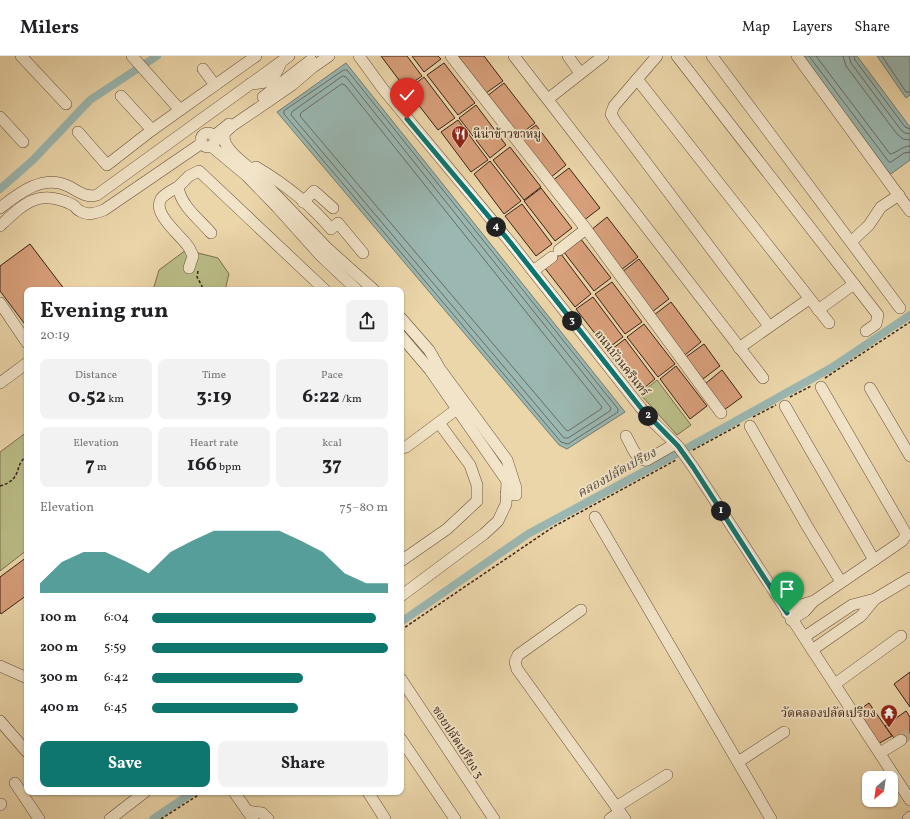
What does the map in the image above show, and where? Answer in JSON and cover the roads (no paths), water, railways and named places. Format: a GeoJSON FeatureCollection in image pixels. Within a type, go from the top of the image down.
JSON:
{"type":"FeatureCollection","features":[{"type":"Feature","properties":{"kind":"street"},"geometry":{"type":"LineString","coordinates":[[21,56],[66,104]]}},
{"type":"Feature","properties":{"kind":"street"},"geometry":{"type":"LineString","coordinates":[[78,132],[107,165],[152,130],[256,56]]}},
{"type":"Feature","properties":{"kind":"street"},"geometry":{"type":"LineString","coordinates":[[0,226],[20,206],[40,198],[62,201],[74,206],[81,212],[93,214],[104,210],[209,142],[315,56]]}},
{"type":"Feature","properties":{"kind":"street"},"geometry":{"type":"LineString","coordinates":[[329,56],[313,67],[292,85],[232,126],[225,134],[225,142],[231,152],[277,207],[321,256],[354,287]]}},
{"type":"Feature","properties":{"kind":"street","name":"ถนนบัวนครินทร์"},"geometry":{"type":"LineString","coordinates":[[359,56],[383,89],[533,271],[641,408],[676,445],[693,467],[910,800]]}},
{"type":"Feature","properties":{"kind":"street"},"geometry":{"type":"LineString","coordinates":[[451,56],[586,230],[721,413]]}},
{"type":"Feature","properties":{"kind":"street"},"geometry":{"type":"LineString","coordinates":[[514,56],[763,378]]}},
{"type":"Feature","properties":{"kind":"street"},"geometry":{"type":"LineString","coordinates":[[568,56],[580,73]]}},
{"type":"Feature","properties":{"kind":"street"},"geometry":{"type":"LineString","coordinates":[[548,99],[602,56]]}},
{"type":"Feature","properties":{"kind":"street"},"geometry":{"type":"LineString","coordinates":[[657,56],[614,106],[611,114],[769,326]]}},
{"type":"Feature","properties":{"kind":"street"},"geometry":{"type":"LineString","coordinates":[[677,56],[878,315],[876,324],[866,331]]}},
{"type":"Feature","properties":{"kind":"street"},"geometry":{"type":"LineString","coordinates":[[712,56],[900,308]]}},
{"type":"Feature","properties":{"kind":"street"},"geometry":{"type":"LineString","coordinates":[[797,56],[910,211]]}},
{"type":"Feature","properties":{"kind":"street"},"geometry":{"type":"LineString","coordinates":[[133,57],[180,110]]}},
{"type":"Feature","properties":{"kind":"street"},"geometry":{"type":"LineString","coordinates":[[0,208],[22,191],[50,182],[66,185],[83,195],[91,197],[97,195],[144,163],[249,84],[266,83],[276,76],[285,59]]}},
{"type":"Feature","properties":{"kind":"street"},"geometry":{"type":"LineString","coordinates":[[203,70],[215,85]]}},
{"type":"Feature","properties":{"kind":"street"},"geometry":{"type":"LineString","coordinates":[[637,79],[829,323]]}},
{"type":"Feature","properties":{"kind":"street"},"geometry":{"type":"LineString","coordinates":[[121,96],[152,130]]}},
{"type":"Feature","properties":{"kind":"street"},"geometry":{"type":"LineString","coordinates":[[0,117],[24,142]]}},
{"type":"Feature","properties":{"kind":"street"},"geometry":{"type":"LineString","coordinates":[[209,142],[250,173],[371,287]]}},
{"type":"Feature","properties":{"kind":"street"},"geometry":{"type":"LineString","coordinates":[[250,173],[256,167],[267,173],[318,214],[331,229],[338,222],[363,253]]}},
{"type":"Feature","properties":{"kind":"street"},"geometry":{"type":"LineString","coordinates":[[194,269],[193,256],[188,246],[161,214],[158,206],[161,199],[166,194],[189,176],[199,171],[321,287]]}},
{"type":"Feature","properties":{"kind":"street"},"geometry":{"type":"LineString","coordinates":[[178,186],[180,195],[187,207],[211,233]]}},
{"type":"Feature","properties":{"kind":"street"},"geometry":{"type":"LineString","coordinates":[[303,202],[314,191],[333,208]]}},
{"type":"Feature","properties":{"kind":"street"},"geometry":{"type":"LineString","coordinates":[[851,242],[864,231],[881,207],[899,195]]}},
{"type":"Feature","properties":{"kind":"street"},"geometry":{"type":"LineString","coordinates":[[533,271],[586,230]]}},
{"type":"Feature","properties":{"kind":"street"},"geometry":{"type":"LineString","coordinates":[[818,310],[854,284]]}},
{"type":"Feature","properties":{"kind":"street"},"geometry":{"type":"LineString","coordinates":[[739,348],[809,299]]}},
{"type":"Feature","properties":{"kind":"street"},"geometry":{"type":"LineString","coordinates":[[0,303],[24,339]]}},
{"type":"Feature","properties":{"kind":"street"},"geometry":{"type":"LineString","coordinates":[[404,321],[429,350],[440,369],[507,460],[516,488],[516,495],[506,494]]}},
{"type":"Feature","properties":{"kind":"street"},"geometry":{"type":"LineString","coordinates":[[404,340],[430,370],[507,481],[506,504],[498,521],[484,534],[404,594]]}},
{"type":"Feature","properties":{"kind":"street"},"geometry":{"type":"LineString","coordinates":[[0,383],[24,365]]}},
{"type":"Feature","properties":{"kind":"street"},"geometry":{"type":"LineString","coordinates":[[789,616],[798,606],[814,601],[902,541],[905,537],[905,532],[818,384]]}},
{"type":"Feature","properties":{"kind":"street"},"geometry":{"type":"LineString","coordinates":[[870,388],[910,456]]}},
{"type":"Feature","properties":{"kind":"street"},"geometry":{"type":"LineString","coordinates":[[783,403],[874,560]]}},
{"type":"Feature","properties":{"kind":"street"},"geometry":{"type":"LineString","coordinates":[[404,447],[457,409]]}},
{"type":"Feature","properties":{"kind":"street"},"geometry":{"type":"LineString","coordinates":[[404,559],[447,528],[477,501],[477,485],[470,465],[439,423]]}},
{"type":"Feature","properties":{"kind":"street"},"geometry":{"type":"LineString","coordinates":[[748,423],[841,582]]}},
{"type":"Feature","properties":{"kind":"street"},"geometry":{"type":"LineString","coordinates":[[626,436],[639,459],[643,461],[676,445]]}},
{"type":"Feature","properties":{"kind":"street"},"geometry":{"type":"LineString","coordinates":[[595,517],[771,819]]}},
{"type":"Feature","properties":{"kind":"street"},"geometry":{"type":"LineString","coordinates":[[804,637],[852,605],[875,599],[910,578]]}},
{"type":"Feature","properties":{"kind":"street"},"geometry":{"type":"LineString","coordinates":[[812,650],[861,616],[875,599]]}},
{"type":"Feature","properties":{"kind":"street"},"geometry":{"type":"LineString","coordinates":[[581,610],[518,655],[515,662],[517,669],[620,813]]}},
{"type":"Feature","properties":{"kind":"street"},"geometry":{"type":"LineString","coordinates":[[835,684],[901,636]]}},
{"type":"Feature","properties":{"kind":"street"},"geometry":{"type":"LineString","coordinates":[[0,666],[24,674]]}},
{"type":"Feature","properties":{"kind":"street","name":"ซอยปลัดเปรียง 3"},"geometry":{"type":"LineString","coordinates":[[404,684],[494,819]]}},
{"type":"Feature","properties":{"kind":"street"},"geometry":{"type":"LineString","coordinates":[[0,721],[24,749]]}},
{"type":"Feature","properties":{"kind":"street"},"geometry":{"type":"LineString","coordinates":[[738,762],[784,732]]}},
{"type":"Feature","properties":{"kind":"street"},"geometry":{"type":"LineString","coordinates":[[880,753],[901,740]]}},
{"type":"Feature","properties":{"kind":"street"},"geometry":{"type":"LineString","coordinates":[[404,743],[455,819]]}},
{"type":"Feature","properties":{"kind":"street"},"geometry":{"type":"LineString","coordinates":[[610,819],[620,813],[667,775]]}},
{"type":"Feature","properties":{"kind":"street"},"geometry":{"type":"LineString","coordinates":[[15,783],[39,819]]}},
{"type":"Feature","properties":{"kind":"street"},"geometry":{"type":"LineString","coordinates":[[110,819],[138,795]]}},
{"type":"Feature","properties":{"kind":"street"},"geometry":{"type":"LineString","coordinates":[[236,795],[250,815],[262,814],[268,819]]}},
{"type":"Feature","properties":{"kind":"street"},"geometry":{"type":"LineString","coordinates":[[370,795],[385,819]]}},
{"type":"Feature","properties":{"kind":"water"},"geometry":{"type":"Polygon","coordinates":[[[798,56],[857,56],[910,127],[910,160],[888,176],[798,56]]]}},
{"type":"Feature","properties":{"kind":"water"},"geometry":{"type":"Polygon","coordinates":[[[877,56],[910,56],[910,95],[906,98],[877,56]]]}},
{"type":"Feature","properties":{"kind":"water"},"geometry":{"type":"Polygon","coordinates":[[[346,63],[625,412],[567,449],[559,445],[277,112],[346,63]]]}},
{"type":"Feature","properties":{"kind":"waterway"},"geometry":{"type":"LineString","coordinates":[[0,189],[33,160],[90,100],[157,56]]}},
{"type":"Feature","properties":{"kind":"waterway","name":"คลองปลัดเปรียง"},"geometry":{"type":"LineString","coordinates":[[404,620],[528,534],[831,368],[910,315]]}},
{"type":"Feature","properties":{"kind":"waterway","name":"คลองปลัดเปรียง"},"geometry":{"type":"LineString","coordinates":[[153,819],[189,795]]}},
{"type":"Feature","properties":{"kind":"tunnel"},"geometry":{"type":"LineString","coordinates":[[901,740],[910,733]]}},
{"type":"Feature","properties":{"kind":"place","name":"นีน่าข้าวขาหมู"},"geometry":{"type":"Point","coordinates":[460,149]}},
{"type":"Feature","properties":{"kind":"place","name":"วัดคลองปลัดเปรียง"},"geometry":{"type":"Point","coordinates":[889,728]}}]}
